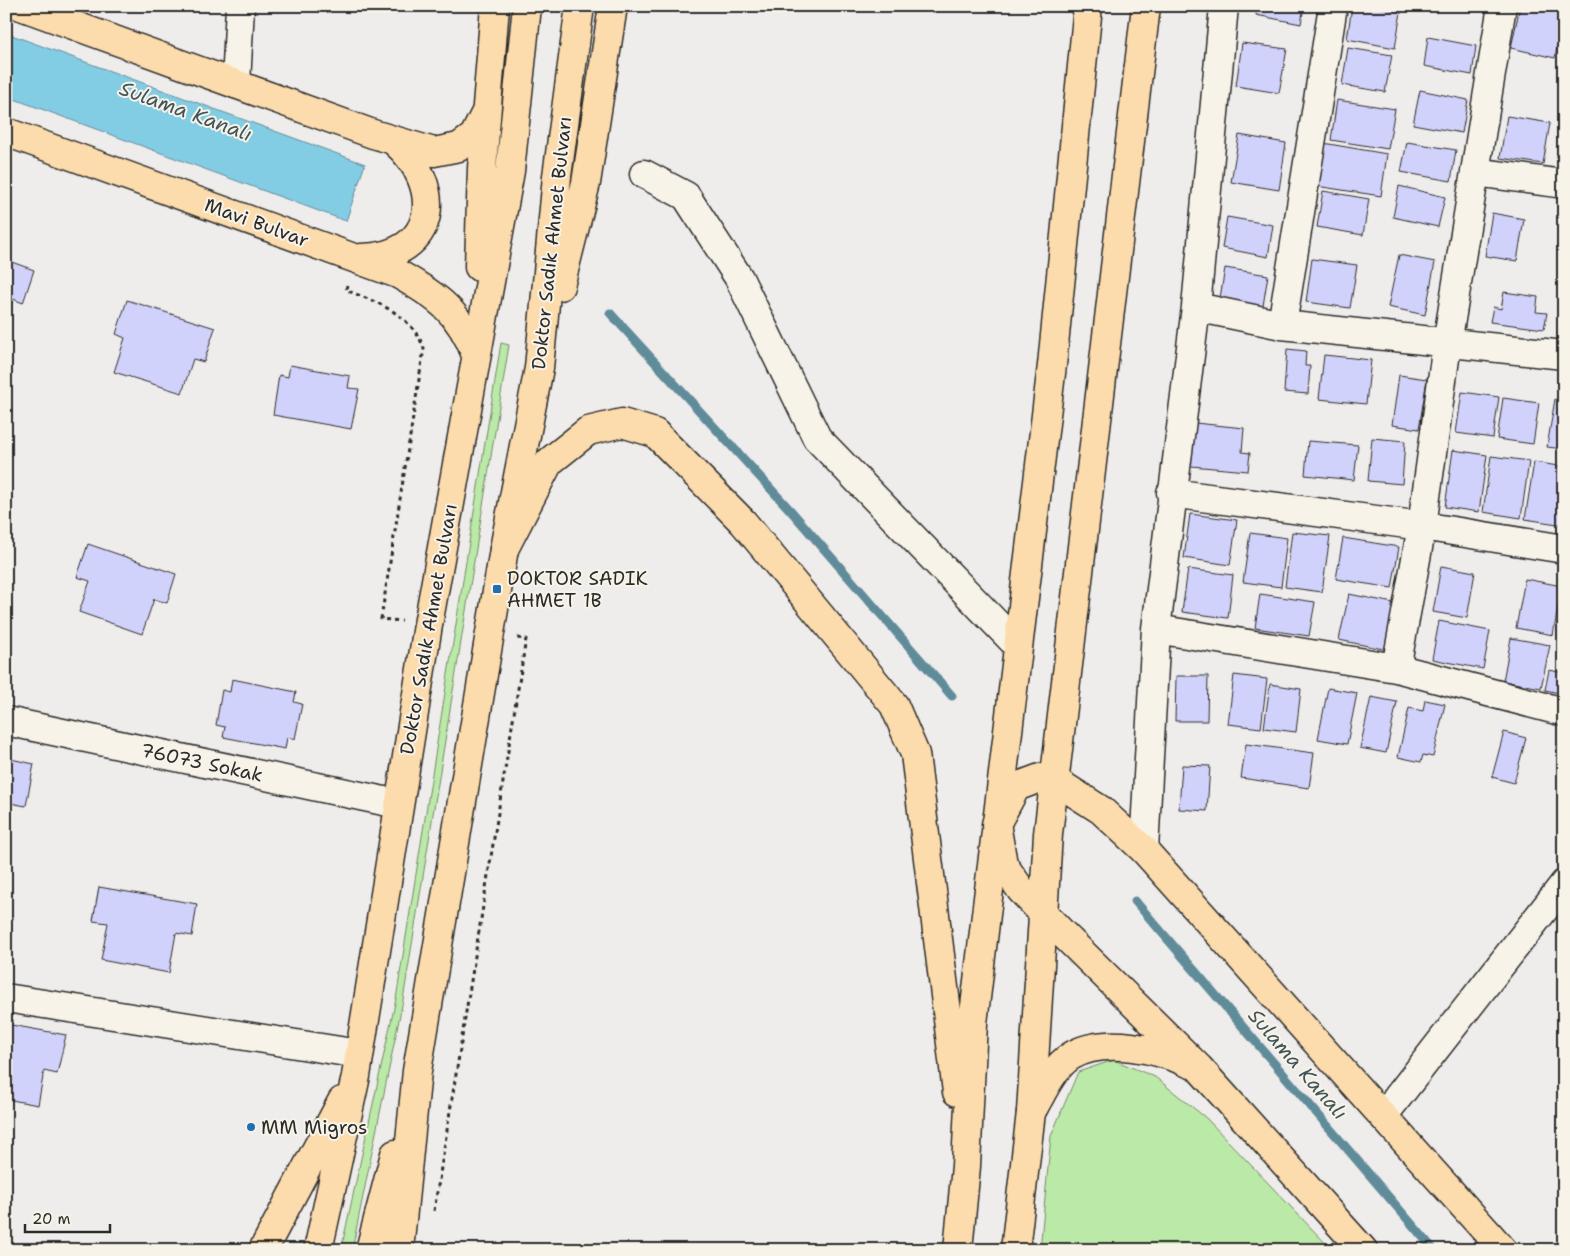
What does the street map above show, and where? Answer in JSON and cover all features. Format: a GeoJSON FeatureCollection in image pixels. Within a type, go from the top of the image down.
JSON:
{"type":"FeatureCollection","features":[{"type":"Feature","properties":{"kind":"main road"},"geometry":{"type":"LineString","coordinates":[[22,6],[394,141],[434,152],[459,147],[474,136],[486,112]]}},
{"type":"Feature","properties":{"kind":"main road"},"geometry":{"type":"LineString","coordinates":[[476,356],[482,168],[495,6]]}},
{"type":"Feature","properties":{"kind":"main road","name":"Doktor Sadık Ahmet Bulvarı"},"geometry":{"type":"LineString","coordinates":[[318,1250],[358,1065],[398,804],[510,171],[527,6]]}},
{"type":"Feature","properties":{"kind":"main road","name":"Doktor Sadık Ahmet Bulvarı"},"geometry":{"type":"LineString","coordinates":[[399,1250],[417,1071],[504,549],[539,368],[557,176],[580,6]]}},
{"type":"Feature","properties":{"kind":"main road"},"geometry":{"type":"LineString","coordinates":[[539,368],[586,184],[613,6]]}},
{"type":"Feature","properties":{"kind":"main road"},"geometry":{"type":"LineString","coordinates":[[958,1250],[966,1166],[973,1023],[1052,365],[1088,6]]}},
{"type":"Feature","properties":{"kind":"main road"},"geometry":{"type":"LineString","coordinates":[[1015,1250],[1031,1112],[1042,913],[1054,780],[1104,374],[1146,6]]}},
{"type":"Feature","properties":{"kind":"main road","name":"Mavi Bulvar"},"geometry":{"type":"LineString","coordinates":[[6,132],[352,267],[398,274],[442,301],[468,334],[476,356]]}},
{"type":"Feature","properties":{"kind":"main road"},"geometry":{"type":"LineString","coordinates":[[352,267],[398,252],[419,234],[425,221],[428,204],[421,175],[415,162],[394,141]]}},
{"type":"Feature","properties":{"kind":"main road"},"geometry":{"type":"LineString","coordinates":[[504,549],[549,462],[588,431],[622,423],[655,433],[743,522],[894,705],[915,754],[966,1166]]}},
{"type":"Feature","properties":{"kind":"main road"},"geometry":{"type":"LineString","coordinates":[[1363,1250],[1199,1068],[1021,890],[1003,864],[996,824],[1016,787],[1040,778],[1054,780],[1100,810],[1144,850],[1503,1250]]}},
{"type":"Feature","properties":{"kind":"main road"},"geometry":{"type":"LineString","coordinates":[[1031,1112],[1056,1071],[1072,1056],[1107,1045],[1139,1048],[1180,1059],[1199,1068]]}},
{"type":"Feature","properties":{"kind":"main road"},"geometry":{"type":"LineString","coordinates":[[263,1250],[358,1065]]}},
{"type":"Feature","properties":{"kind":"main road","name":"Doktor Sadık Ahmet Bulvarı"},"geometry":{"type":"LineString","coordinates":[[370,1250],[417,1071]]}},
{"type":"Feature","properties":{"kind":"street"},"geometry":{"type":"LineString","coordinates":[[236,84],[240,6]]}},
{"type":"Feature","properties":{"kind":"street"},"geometry":{"type":"LineString","coordinates":[[1144,850],[1156,629],[1171,493],[1196,307],[1224,6]]}},
{"type":"Feature","properties":{"kind":"street"},"geometry":{"type":"LineString","coordinates":[[1282,325],[1333,6]]}},
{"type":"Feature","properties":{"kind":"street"},"geometry":{"type":"LineString","coordinates":[[1396,668],[1422,526],[1448,344],[1502,6]]}},
{"type":"Feature","properties":{"kind":"street"},"geometry":{"type":"LineString","coordinates":[[1475,172],[1564,184]]}},
{"type":"Feature","properties":{"kind":"street"},"geometry":{"type":"LineString","coordinates":[[644,174],[686,196],[739,278],[817,438],[1017,645]]}},
{"type":"Feature","properties":{"kind":"street"},"geometry":{"type":"LineString","coordinates":[[1196,307],[1282,325],[1564,355]]}},
{"type":"Feature","properties":{"kind":"street"},"geometry":{"type":"LineString","coordinates":[[1171,493],[1422,526],[1564,549]]}},
{"type":"Feature","properties":{"kind":"street"},"geometry":{"type":"LineString","coordinates":[[1156,629],[1396,668],[1564,712]]}},
{"type":"Feature","properties":{"kind":"street","name":"76073 Sokak"},"geometry":{"type":"LineString","coordinates":[[6,721],[398,804]]}},
{"type":"Feature","properties":{"kind":"street"},"geometry":{"type":"LineString","coordinates":[[1383,1116],[1564,884]]}},
{"type":"Feature","properties":{"kind":"street"},"geometry":{"type":"LineString","coordinates":[[6,998],[358,1065]]}},
{"type":"Feature","properties":{"kind":"path"},"geometry":{"type":"LineString","coordinates":[[352,267],[346,290],[380,304],[402,318],[417,332],[424,348],[381,619],[403,622]]}},
{"type":"Feature","properties":{"kind":"path"},"geometry":{"type":"LineString","coordinates":[[433,1216],[526,639],[516,638]]}},
{"type":"Feature","properties":{"kind":"green space"},"geometry":{"type":"Polygon","coordinates":[[[501,343],[509,345],[403,1000],[352,1250],[341,1250],[396,999],[501,343]]]}},
{"type":"Feature","properties":{"kind":"green space"},"geometry":{"type":"Polygon","coordinates":[[[1114,1060],[1155,1077],[1206,1118],[1332,1250],[1040,1250],[1051,1136],[1078,1072],[1114,1060]]]}},
{"type":"Feature","properties":{"kind":"water"},"geometry":{"type":"Polygon","coordinates":[[[6,33],[365,164],[346,221],[6,96],[6,33]]]}},
{"type":"Feature","properties":{"kind":"building"},"geometry":{"type":"Polygon","coordinates":[[[1257,6],[1304,6],[1301,24],[1256,15],[1257,6]]]}},
{"type":"Feature","properties":{"kind":"building"},"geometry":{"type":"Polygon","coordinates":[[[1352,6],[1372,6],[1401,12],[1395,48],[1347,39],[1352,6]]]}},
{"type":"Feature","properties":{"kind":"building"},"geometry":{"type":"Polygon","coordinates":[[[1520,6],[1531,6],[1564,13],[1555,58],[1511,48],[1520,6]]]}},
{"type":"Feature","properties":{"kind":"building"},"geometry":{"type":"Polygon","coordinates":[[[1428,37],[1476,46],[1472,75],[1424,66],[1428,37]]]}},
{"type":"Feature","properties":{"kind":"building"},"geometry":{"type":"Polygon","coordinates":[[[1242,43],[1287,49],[1279,93],[1236,86],[1242,43]]]}},
{"type":"Feature","properties":{"kind":"building"},"geometry":{"type":"Polygon","coordinates":[[[1348,48],[1392,55],[1385,92],[1342,85],[1348,48]]]}},
{"type":"Feature","properties":{"kind":"building"},"geometry":{"type":"Polygon","coordinates":[[[1420,90],[1468,100],[1462,133],[1413,124],[1420,90]]]}},
{"type":"Feature","properties":{"kind":"building"},"geometry":{"type":"Polygon","coordinates":[[[1337,100],[1395,109],[1388,149],[1331,140],[1337,100]]]}},
{"type":"Feature","properties":{"kind":"building"},"geometry":{"type":"Polygon","coordinates":[[[1507,116],[1550,123],[1543,164],[1500,158],[1507,116]]]}},
{"type":"Feature","properties":{"kind":"building"},"geometry":{"type":"Polygon","coordinates":[[[1239,135],[1286,143],[1279,190],[1231,182],[1239,135]]]}},
{"type":"Feature","properties":{"kind":"building"},"geometry":{"type":"Polygon","coordinates":[[[1564,139],[1564,166],[1559,166],[1564,139]]]}},
{"type":"Feature","properties":{"kind":"building"},"geometry":{"type":"Polygon","coordinates":[[[1407,142],[1456,150],[1451,181],[1401,172],[1407,142]]]}},
{"type":"Feature","properties":{"kind":"building"},"geometry":{"type":"Polygon","coordinates":[[[1323,143],[1387,154],[1381,196],[1316,186],[1323,143]]]}},
{"type":"Feature","properties":{"kind":"building"},"geometry":{"type":"Polygon","coordinates":[[[1399,186],[1445,197],[1438,227],[1393,217],[1399,186]]]}},
{"type":"Feature","properties":{"kind":"building"},"geometry":{"type":"Polygon","coordinates":[[[1323,191],[1369,199],[1363,235],[1317,227],[1323,191]]]}},
{"type":"Feature","properties":{"kind":"building"},"geometry":{"type":"Polygon","coordinates":[[[1492,213],[1524,219],[1517,261],[1485,256],[1492,213]]]}},
{"type":"Feature","properties":{"kind":"building"},"geometry":{"type":"Polygon","coordinates":[[[1227,217],[1273,225],[1268,257],[1222,248],[1227,217]]]}},
{"type":"Feature","properties":{"kind":"building"},"geometry":{"type":"Polygon","coordinates":[[[1399,255],[1435,262],[1425,315],[1388,307],[1399,255]]]}},
{"type":"Feature","properties":{"kind":"building"},"geometry":{"type":"Polygon","coordinates":[[[1312,259],[1357,265],[1350,308],[1306,302],[1312,259]]]}},
{"type":"Feature","properties":{"kind":"building"},"geometry":{"type":"Polygon","coordinates":[[[6,260],[34,270],[23,303],[13,299],[6,319],[6,260]]]}},
{"type":"Feature","properties":{"kind":"building"},"geometry":{"type":"Polygon","coordinates":[[[1225,268],[1268,275],[1263,306],[1220,298],[1225,268]]]}},
{"type":"Feature","properties":{"kind":"building"},"geometry":{"type":"Polygon","coordinates":[[[1504,292],[1538,297],[1536,312],[1547,313],[1544,329],[1490,322],[1493,307],[1501,309],[1504,292]]]}},
{"type":"Feature","properties":{"kind":"building"},"geometry":{"type":"Polygon","coordinates":[[[127,300],[215,328],[204,362],[193,359],[182,393],[114,372],[125,338],[116,334],[127,300]]]}},
{"type":"Feature","properties":{"kind":"building"},"geometry":{"type":"Polygon","coordinates":[[[1287,349],[1306,351],[1305,366],[1310,366],[1308,394],[1284,392],[1287,349]]]}},
{"type":"Feature","properties":{"kind":"building"},"geometry":{"type":"Polygon","coordinates":[[[1324,355],[1371,360],[1366,404],[1319,399],[1324,355]]]}},
{"type":"Feature","properties":{"kind":"building"},"geometry":{"type":"Polygon","coordinates":[[[290,365],[350,376],[348,388],[359,389],[351,429],[273,415],[279,375],[288,377],[290,365]]]}},
{"type":"Feature","properties":{"kind":"building"},"geometry":{"type":"Polygon","coordinates":[[[1399,375],[1427,379],[1419,429],[1392,425],[1399,375]]]}},
{"type":"Feature","properties":{"kind":"building"},"geometry":{"type":"Polygon","coordinates":[[[1462,392],[1499,397],[1493,438],[1456,433],[1462,392]]]}},
{"type":"Feature","properties":{"kind":"building"},"geometry":{"type":"Polygon","coordinates":[[[1503,398],[1539,403],[1533,444],[1497,439],[1503,398]]]}},
{"type":"Feature","properties":{"kind":"building"},"geometry":{"type":"Polygon","coordinates":[[[1555,399],[1564,401],[1564,449],[1547,447],[1555,399]]]}},
{"type":"Feature","properties":{"kind":"building"},"geometry":{"type":"Polygon","coordinates":[[[1195,423],[1244,428],[1242,452],[1250,453],[1248,471],[1191,466],[1195,423]]]}},
{"type":"Feature","properties":{"kind":"building"},"geometry":{"type":"Polygon","coordinates":[[[1372,438],[1405,441],[1402,484],[1368,481],[1372,438]]]}},
{"type":"Feature","properties":{"kind":"building"},"geometry":{"type":"Polygon","coordinates":[[[1308,441],[1358,445],[1354,480],[1305,475],[1308,441]]]}},
{"type":"Feature","properties":{"kind":"building"},"geometry":{"type":"Polygon","coordinates":[[[1453,450],[1487,455],[1479,512],[1445,507],[1453,450]]]}},
{"type":"Feature","properties":{"kind":"building"},"geometry":{"type":"Polygon","coordinates":[[[1491,456],[1529,461],[1521,518],[1483,512],[1491,456]]]}},
{"type":"Feature","properties":{"kind":"building"},"geometry":{"type":"Polygon","coordinates":[[[1534,462],[1564,467],[1564,525],[1525,519],[1534,462]]]}},
{"type":"Feature","properties":{"kind":"building"},"geometry":{"type":"Polygon","coordinates":[[[1190,514],[1237,520],[1230,565],[1184,558],[1190,514]]]}},
{"type":"Feature","properties":{"kind":"building"},"geometry":{"type":"Polygon","coordinates":[[[1292,532],[1330,536],[1322,592],[1285,587],[1292,532]]]}},
{"type":"Feature","properties":{"kind":"building"},"geometry":{"type":"Polygon","coordinates":[[[1250,533],[1287,538],[1281,587],[1243,582],[1250,533]]]}},
{"type":"Feature","properties":{"kind":"building"},"geometry":{"type":"Polygon","coordinates":[[[1343,538],[1399,547],[1392,588],[1336,579],[1343,538]]]}},
{"type":"Feature","properties":{"kind":"building"},"geometry":{"type":"Polygon","coordinates":[[[88,544],[176,574],[167,603],[154,599],[142,634],[79,612],[90,581],[77,577],[88,544]]]}},
{"type":"Feature","properties":{"kind":"building"},"geometry":{"type":"Polygon","coordinates":[[[1441,566],[1475,572],[1467,618],[1433,612],[1441,566]]]}},
{"type":"Feature","properties":{"kind":"building"},"geometry":{"type":"Polygon","coordinates":[[[1188,569],[1233,575],[1228,618],[1182,612],[1188,569]]]}},
{"type":"Feature","properties":{"kind":"building"},"geometry":{"type":"Polygon","coordinates":[[[1525,579],[1562,586],[1553,635],[1516,628],[1525,579]]]}},
{"type":"Feature","properties":{"kind":"building"},"geometry":{"type":"Polygon","coordinates":[[[1260,594],[1315,602],[1309,636],[1255,628],[1260,594]]]}},
{"type":"Feature","properties":{"kind":"building"},"geometry":{"type":"Polygon","coordinates":[[[1349,594],[1398,604],[1388,650],[1339,640],[1349,594]]]}},
{"type":"Feature","properties":{"kind":"building"},"geometry":{"type":"Polygon","coordinates":[[[1564,615],[1564,637],[1560,636],[1564,615]]]}},
{"type":"Feature","properties":{"kind":"building"},"geometry":{"type":"Polygon","coordinates":[[[1439,621],[1490,631],[1483,669],[1432,659],[1439,621]]]}},
{"type":"Feature","properties":{"kind":"building"},"geometry":{"type":"Polygon","coordinates":[[[1511,638],[1550,645],[1541,688],[1503,681],[1511,638]]]}},
{"type":"Feature","properties":{"kind":"building"},"geometry":{"type":"Polygon","coordinates":[[[1549,670],[1564,673],[1564,694],[1545,690],[1549,670]]]}},
{"type":"Feature","properties":{"kind":"building"},"geometry":{"type":"Polygon","coordinates":[[[1234,675],[1267,679],[1261,728],[1228,724],[1234,675]]]}},
{"type":"Feature","properties":{"kind":"building"},"geometry":{"type":"Polygon","coordinates":[[[1176,676],[1208,676],[1207,721],[1175,721],[1176,676]]]}},
{"type":"Feature","properties":{"kind":"building"},"geometry":{"type":"Polygon","coordinates":[[[232,679],[296,692],[294,702],[302,704],[295,739],[287,737],[285,749],[223,737],[225,727],[216,725],[222,690],[230,692],[232,679]]]}},
{"type":"Feature","properties":{"kind":"building"},"geometry":{"type":"Polygon","coordinates":[[[1270,684],[1301,689],[1296,732],[1264,728],[1270,684]]]}},
{"type":"Feature","properties":{"kind":"building"},"geometry":{"type":"Polygon","coordinates":[[[1328,688],[1357,693],[1347,744],[1318,739],[1328,688]]]}},
{"type":"Feature","properties":{"kind":"building"},"geometry":{"type":"Polygon","coordinates":[[[1371,697],[1397,702],[1386,753],[1360,748],[1371,697]]]}},
{"type":"Feature","properties":{"kind":"building"},"geometry":{"type":"Polygon","coordinates":[[[1425,700],[1445,704],[1433,757],[1423,755],[1421,762],[1398,757],[1409,708],[1423,711],[1425,700]]]}},
{"type":"Feature","properties":{"kind":"building"},"geometry":{"type":"Polygon","coordinates":[[[1504,732],[1526,738],[1514,783],[1492,777],[1504,732]]]}},
{"type":"Feature","properties":{"kind":"building"},"geometry":{"type":"Polygon","coordinates":[[[1246,744],[1314,753],[1309,788],[1241,778],[1246,744]]]}},
{"type":"Feature","properties":{"kind":"building"},"geometry":{"type":"Polygon","coordinates":[[[6,758],[34,764],[26,806],[10,803],[6,821],[6,758]]]}},
{"type":"Feature","properties":{"kind":"building"},"geometry":{"type":"Polygon","coordinates":[[[1182,765],[1210,766],[1207,811],[1179,809],[1182,765]]]}},
{"type":"Feature","properties":{"kind":"building"},"geometry":{"type":"Polygon","coordinates":[[[99,887],[197,904],[192,936],[176,933],[169,973],[101,960],[108,923],[93,921],[99,887]]]}},
{"type":"Feature","properties":{"kind":"building"},"geometry":{"type":"Polygon","coordinates":[[[6,1024],[66,1035],[57,1074],[44,1071],[38,1105],[6,1099],[6,1024]]]}},
{"type":"Feature","properties":{"kind":"waterway"},"geometry":{"type":"LineString","coordinates":[[610,313],[791,511],[952,696]]}},
{"type":"Feature","properties":{"kind":"waterway","name":"Sulama Kanalı"},"geometry":{"type":"LineString","coordinates":[[1135,901],[1434,1250]]}},
{"type":"Feature","properties":{"kind":"place","name":"DOKTOR SADIK AHMET 1B"},"geometry":{"type":"Point","coordinates":[497,589]}},
{"type":"Feature","properties":{"kind":"place","name":"MM Migros"},"geometry":{"type":"Point","coordinates":[251,1127]}}]}
